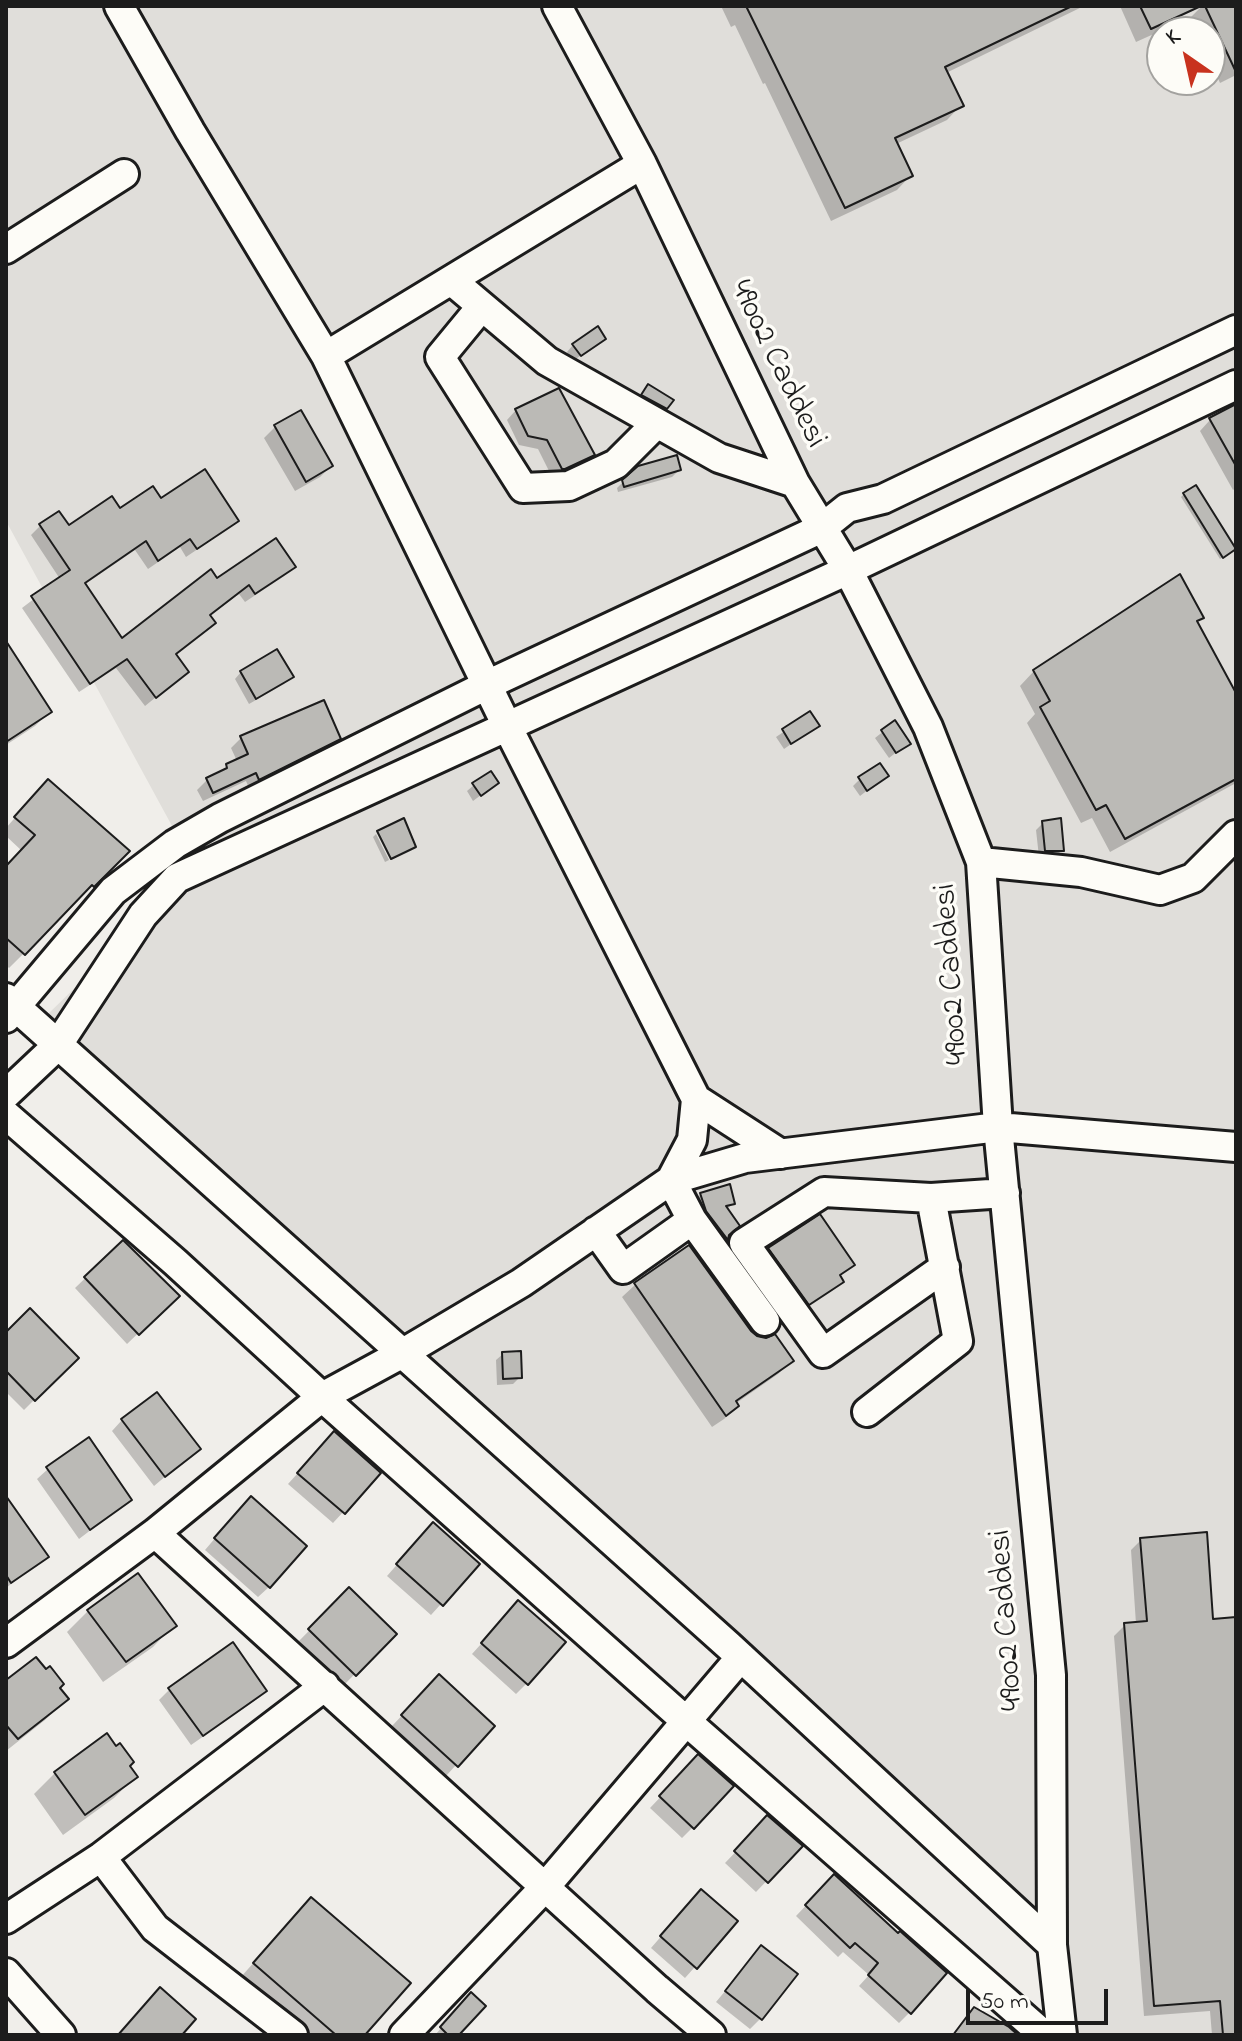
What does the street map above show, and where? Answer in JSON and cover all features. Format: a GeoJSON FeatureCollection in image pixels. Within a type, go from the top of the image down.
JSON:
{"type":"FeatureCollection","features":[{"type":"Feature","properties":{"kind":"street"},"geometry":{"type":"LineString","coordinates":[[119,6],[190,131],[326,356],[508,728],[696,1099],[781,1154]]}},
{"type":"Feature","properties":{"kind":"street","name":"49002 Caddesi"},"geometry":{"type":"LineString","coordinates":[[557,6],[642,164],[795,483],[848,570],[928,727],[981,862],[998,1127],[1051,1675],[1052,1945],[1062,2035]]}},
{"type":"Feature","properties":{"kind":"street"},"geometry":{"type":"LineString","coordinates":[[326,356],[642,164]]}},
{"type":"Feature","properties":{"kind":"street"},"geometry":{"type":"LineString","coordinates":[[6,249],[124,174]]}},
{"type":"Feature","properties":{"kind":"street"},"geometry":{"type":"LineString","coordinates":[[451,280],[547,361],[719,458],[795,483]]}},
{"type":"Feature","properties":{"kind":"street"},"geometry":{"type":"LineString","coordinates":[[482,306],[440,357],[523,488],[569,486],[616,464],[657,423]]}},
{"type":"Feature","properties":{"kind":"street"},"geometry":{"type":"LineString","coordinates":[[1052,1945],[741,1657],[403,1353],[57,1046],[9,1008],[113,891],[149,862],[220,818],[487,685],[822,528],[847,508],[883,499],[1236,330]]}},
{"type":"Feature","properties":{"kind":"street"},"geometry":{"type":"LineString","coordinates":[[6,1094],[57,1046],[143,915],[177,878],[848,570],[1236,385]]}},
{"type":"Feature","properties":{"kind":"street"},"geometry":{"type":"LineString","coordinates":[[981,862],[1081,872],[1160,890],[1193,878],[1236,835]]}},
{"type":"Feature","properties":{"kind":"street"},"geometry":{"type":"LineString","coordinates":[[671,1180],[692,1140],[696,1099]]}},
{"type":"Feature","properties":{"kind":"street"},"geometry":{"type":"LineString","coordinates":[[6,1115],[175,1262],[686,1721],[1044,2035]]}},
{"type":"Feature","properties":{"kind":"street"},"geometry":{"type":"LineString","coordinates":[[12,1628],[155,1533],[322,1397],[521,1283],[671,1180],[745,1158],[998,1127],[1236,1147]]}},
{"type":"Feature","properties":{"kind":"street"},"geometry":{"type":"LineString","coordinates":[[671,1180],[692,1220],[765,1321]]}},
{"type":"Feature","properties":{"kind":"street"},"geometry":{"type":"LineString","coordinates":[[945,1267],[823,1353],[744,1243],[824,1192],[931,1198],[1005,1193]]}},
{"type":"Feature","properties":{"kind":"street"},"geometry":{"type":"LineString","coordinates":[[867,1412],[958,1341],[931,1198]]}},
{"type":"Feature","properties":{"kind":"street"},"geometry":{"type":"LineString","coordinates":[[596,1231],[623,1269],[692,1220]]}},
{"type":"Feature","properties":{"kind":"street"},"geometry":{"type":"LineString","coordinates":[[155,1533],[711,2035]]}},
{"type":"Feature","properties":{"kind":"street"},"geometry":{"type":"LineString","coordinates":[[404,2035],[545,1887],[741,1657]]}},
{"type":"Feature","properties":{"kind":"street"},"geometry":{"type":"LineString","coordinates":[[6,1919],[101,1857],[325,1686]]}},
{"type":"Feature","properties":{"kind":"street"},"geometry":{"type":"LineString","coordinates":[[101,1857],[155,1928],[293,2035]]}},
{"type":"Feature","properties":{"kind":"street"},"geometry":{"type":"LineString","coordinates":[[6,1973],[61,2035]]}},
{"type":"Feature","properties":{"kind":"shaded area"},"geometry":{"type":"Polygon","coordinates":[[[6,6],[1236,6],[1236,2035],[1059,2035],[1052,1954],[48,1014],[196,870],[6,521],[6,6]]]}},
{"type":"Feature","properties":{"kind":"building"},"geometry":{"type":"Polygon","coordinates":[[[746,6],[1072,6],[945,67],[964,106],[895,138],[913,176],[845,208],[746,6]]]}},
{"type":"Feature","properties":{"kind":"building"},"geometry":{"type":"Polygon","coordinates":[[[1140,6],[1201,6],[1179,16],[1146,16],[1146,19],[1140,6]]]}},
{"type":"Feature","properties":{"kind":"building"},"geometry":{"type":"Polygon","coordinates":[[[1205,6],[1236,6],[1236,72],[1226,51],[1226,16],[1210,16],[1205,6]]]}},
{"type":"Feature","properties":{"kind":"building"},"geometry":{"type":"Polygon","coordinates":[[[598,326],[606,339],[581,356],[572,344],[598,326]]]}},
{"type":"Feature","properties":{"kind":"building"},"geometry":{"type":"Polygon","coordinates":[[[648,384],[674,400],[667,409],[641,395],[648,384]]]}},
{"type":"Feature","properties":{"kind":"building"},"geometry":{"type":"Polygon","coordinates":[[[559,388],[595,455],[565,469],[562,469],[547,440],[528,436],[515,409],[559,388]]]}},
{"type":"Feature","properties":{"kind":"building"},"geometry":{"type":"Polygon","coordinates":[[[1236,404],[1236,466],[1209,418],[1236,404]]]}},
{"type":"Feature","properties":{"kind":"building"},"geometry":{"type":"Polygon","coordinates":[[[301,410],[333,466],[306,482],[274,425],[301,410]]]}},
{"type":"Feature","properties":{"kind":"building"},"geometry":{"type":"Polygon","coordinates":[[[677,455],[681,470],[624,487],[622,480],[638,466],[677,455]]]}},
{"type":"Feature","properties":{"kind":"building"},"geometry":{"type":"Polygon","coordinates":[[[205,469],[239,521],[197,549],[190,539],[158,561],[146,541],[85,583],[122,638],[211,569],[217,578],[276,538],[296,567],[255,594],[249,585],[210,615],[216,623],[176,654],[189,672],[156,698],[127,659],[90,684],[31,596],[70,570],[39,524],[59,511],[69,525],[112,496],[120,508],[153,486],[161,498],[205,469]]]}},
{"type":"Feature","properties":{"kind":"building"},"geometry":{"type":"Polygon","coordinates":[[[1196,485],[1236,549],[1223,558],[1183,493],[1196,485]]]}},
{"type":"Feature","properties":{"kind":"building"},"geometry":{"type":"Polygon","coordinates":[[[1180,574],[1204,618],[1197,621],[1236,693],[1236,779],[1125,839],[1106,805],[1096,810],[1040,707],[1050,701],[1033,670],[1180,574]]]}},
{"type":"Feature","properties":{"kind":"building"},"geometry":{"type":"Polygon","coordinates":[[[6,641],[52,712],[6,742],[6,641]]]}},
{"type":"Feature","properties":{"kind":"building"},"geometry":{"type":"Polygon","coordinates":[[[277,649],[294,677],[256,699],[240,671],[277,649]]]}},
{"type":"Feature","properties":{"kind":"building"},"geometry":{"type":"Polygon","coordinates":[[[324,700],[341,739],[259,780],[256,773],[213,793],[206,778],[248,754],[240,736],[324,700]]]}},
{"type":"Feature","properties":{"kind":"building"},"geometry":{"type":"Polygon","coordinates":[[[810,711],[820,726],[791,744],[782,729],[810,711]]]}},
{"type":"Feature","properties":{"kind":"building"},"geometry":{"type":"Polygon","coordinates":[[[895,720],[911,744],[896,753],[881,730],[895,720]]]}},
{"type":"Feature","properties":{"kind":"building"},"geometry":{"type":"Polygon","coordinates":[[[880,763],[889,776],[867,791],[858,777],[880,763]]]}},
{"type":"Feature","properties":{"kind":"building"},"geometry":{"type":"Polygon","coordinates":[[[491,771],[499,783],[481,796],[472,783],[491,771]]]}},
{"type":"Feature","properties":{"kind":"building"},"geometry":{"type":"Polygon","coordinates":[[[48,779],[130,851],[94,887],[92,885],[25,955],[6,938],[6,866],[35,835],[14,817],[48,779]]]}},
{"type":"Feature","properties":{"kind":"building"},"geometry":{"type":"Polygon","coordinates":[[[404,818],[416,847],[391,859],[377,831],[404,818]]]}},
{"type":"Feature","properties":{"kind":"building"},"geometry":{"type":"Polygon","coordinates":[[[1061,818],[1064,851],[1045,851],[1042,821],[1061,818]]]}},
{"type":"Feature","properties":{"kind":"building"},"geometry":{"type":"Polygon","coordinates":[[[730,1184],[735,1204],[726,1206],[740,1226],[729,1235],[728,1240],[706,1211],[700,1193],[730,1184]]]}},
{"type":"Feature","properties":{"kind":"building"},"geometry":{"type":"Polygon","coordinates":[[[820,1214],[855,1265],[840,1275],[844,1282],[809,1305],[768,1248],[820,1214]]]}},
{"type":"Feature","properties":{"kind":"building"},"geometry":{"type":"Polygon","coordinates":[[[123,1240],[180,1296],[139,1335],[84,1277],[123,1240]]]}},
{"type":"Feature","properties":{"kind":"building"},"geometry":{"type":"Polygon","coordinates":[[[689,1245],[751,1331],[766,1338],[775,1334],[794,1361],[736,1401],[739,1406],[726,1416],[634,1283],[689,1245]]]}},
{"type":"Feature","properties":{"kind":"building"},"geometry":{"type":"Polygon","coordinates":[[[30,1308],[79,1358],[35,1401],[6,1371],[6,1332],[30,1308]]]}},
{"type":"Feature","properties":{"kind":"building"},"geometry":{"type":"Polygon","coordinates":[[[521,1351],[522,1378],[503,1379],[502,1352],[521,1351]]]}},
{"type":"Feature","properties":{"kind":"building"},"geometry":{"type":"Polygon","coordinates":[[[157,1392],[201,1449],[165,1477],[121,1419],[157,1392]]]}},
{"type":"Feature","properties":{"kind":"building"},"geometry":{"type":"Polygon","coordinates":[[[334,1431],[381,1473],[345,1514],[297,1473],[334,1431]]]}},
{"type":"Feature","properties":{"kind":"building"},"geometry":{"type":"Polygon","coordinates":[[[89,1437],[132,1500],[90,1530],[46,1467],[89,1437]]]}},
{"type":"Feature","properties":{"kind":"building"},"geometry":{"type":"Polygon","coordinates":[[[6,1496],[49,1557],[11,1583],[6,1575],[6,1496]]]}},
{"type":"Feature","properties":{"kind":"building"},"geometry":{"type":"Polygon","coordinates":[[[251,1496],[307,1546],[270,1588],[214,1538],[251,1496]]]}},
{"type":"Feature","properties":{"kind":"building"},"geometry":{"type":"Polygon","coordinates":[[[433,1522],[480,1564],[443,1606],[396,1564],[433,1522]]]}},
{"type":"Feature","properties":{"kind":"building"},"geometry":{"type":"Polygon","coordinates":[[[1207,1532],[1213,1619],[1236,1617],[1236,2035],[1223,2035],[1220,2001],[1154,2006],[1124,1623],[1147,1621],[1140,1538],[1207,1532]]]}},
{"type":"Feature","properties":{"kind":"building"},"geometry":{"type":"Polygon","coordinates":[[[138,1573],[177,1626],[126,1662],[87,1610],[138,1573]]]}},
{"type":"Feature","properties":{"kind":"building"},"geometry":{"type":"Polygon","coordinates":[[[349,1587],[397,1634],[356,1676],[308,1629],[349,1587]]]}},
{"type":"Feature","properties":{"kind":"building"},"geometry":{"type":"Polygon","coordinates":[[[518,1600],[566,1642],[528,1685],[481,1643],[518,1600]]]}},
{"type":"Feature","properties":{"kind":"building"},"geometry":{"type":"Polygon","coordinates":[[[233,1642],[267,1691],[203,1736],[168,1688],[233,1642]]]}},
{"type":"Feature","properties":{"kind":"building"},"geometry":{"type":"Polygon","coordinates":[[[36,1657],[46,1669],[50,1666],[64,1684],[60,1688],[69,1699],[18,1739],[6,1725],[6,1680],[36,1657]]]}},
{"type":"Feature","properties":{"kind":"building"},"geometry":{"type":"Polygon","coordinates":[[[439,1674],[495,1726],[458,1767],[401,1715],[439,1674]]]}},
{"type":"Feature","properties":{"kind":"building"},"geometry":{"type":"Polygon","coordinates":[[[107,1733],[116,1746],[120,1743],[134,1762],[130,1766],[138,1777],[85,1815],[54,1772],[107,1733]]]}},
{"type":"Feature","properties":{"kind":"building"},"geometry":{"type":"Polygon","coordinates":[[[698,1754],[734,1786],[694,1829],[659,1796],[698,1754]]]}},
{"type":"Feature","properties":{"kind":"building"},"geometry":{"type":"Polygon","coordinates":[[[767,1815],[803,1846],[768,1883],[734,1851],[767,1815]]]}},
{"type":"Feature","properties":{"kind":"building"},"geometry":{"type":"Polygon","coordinates":[[[834,1874],[947,1973],[911,2014],[868,1975],[878,1963],[855,1943],[850,1948],[805,1905],[834,1874]]]}},
{"type":"Feature","properties":{"kind":"building"},"geometry":{"type":"Polygon","coordinates":[[[701,1889],[738,1921],[697,1969],[660,1936],[701,1889]]]}},
{"type":"Feature","properties":{"kind":"building"},"geometry":{"type":"Polygon","coordinates":[[[311,1897],[411,1983],[365,2035],[336,2035],[253,1963],[311,1897]]]}},
{"type":"Feature","properties":{"kind":"building"},"geometry":{"type":"Polygon","coordinates":[[[761,1945],[798,1974],[762,2020],[725,1991],[761,1945]]]}},
{"type":"Feature","properties":{"kind":"building"},"geometry":{"type":"Polygon","coordinates":[[[160,1987],[196,2019],[182,2035],[118,2035],[160,1987]]]}},
{"type":"Feature","properties":{"kind":"building"},"geometry":{"type":"Polygon","coordinates":[[[471,1992],[486,2006],[459,2035],[448,2035],[440,2027],[471,1992]]]}},
{"type":"Feature","properties":{"kind":"building"},"geometry":{"type":"Polygon","coordinates":[[[974,2007],[1009,2027],[1018,2035],[953,2035],[974,2007]]]}}]}
